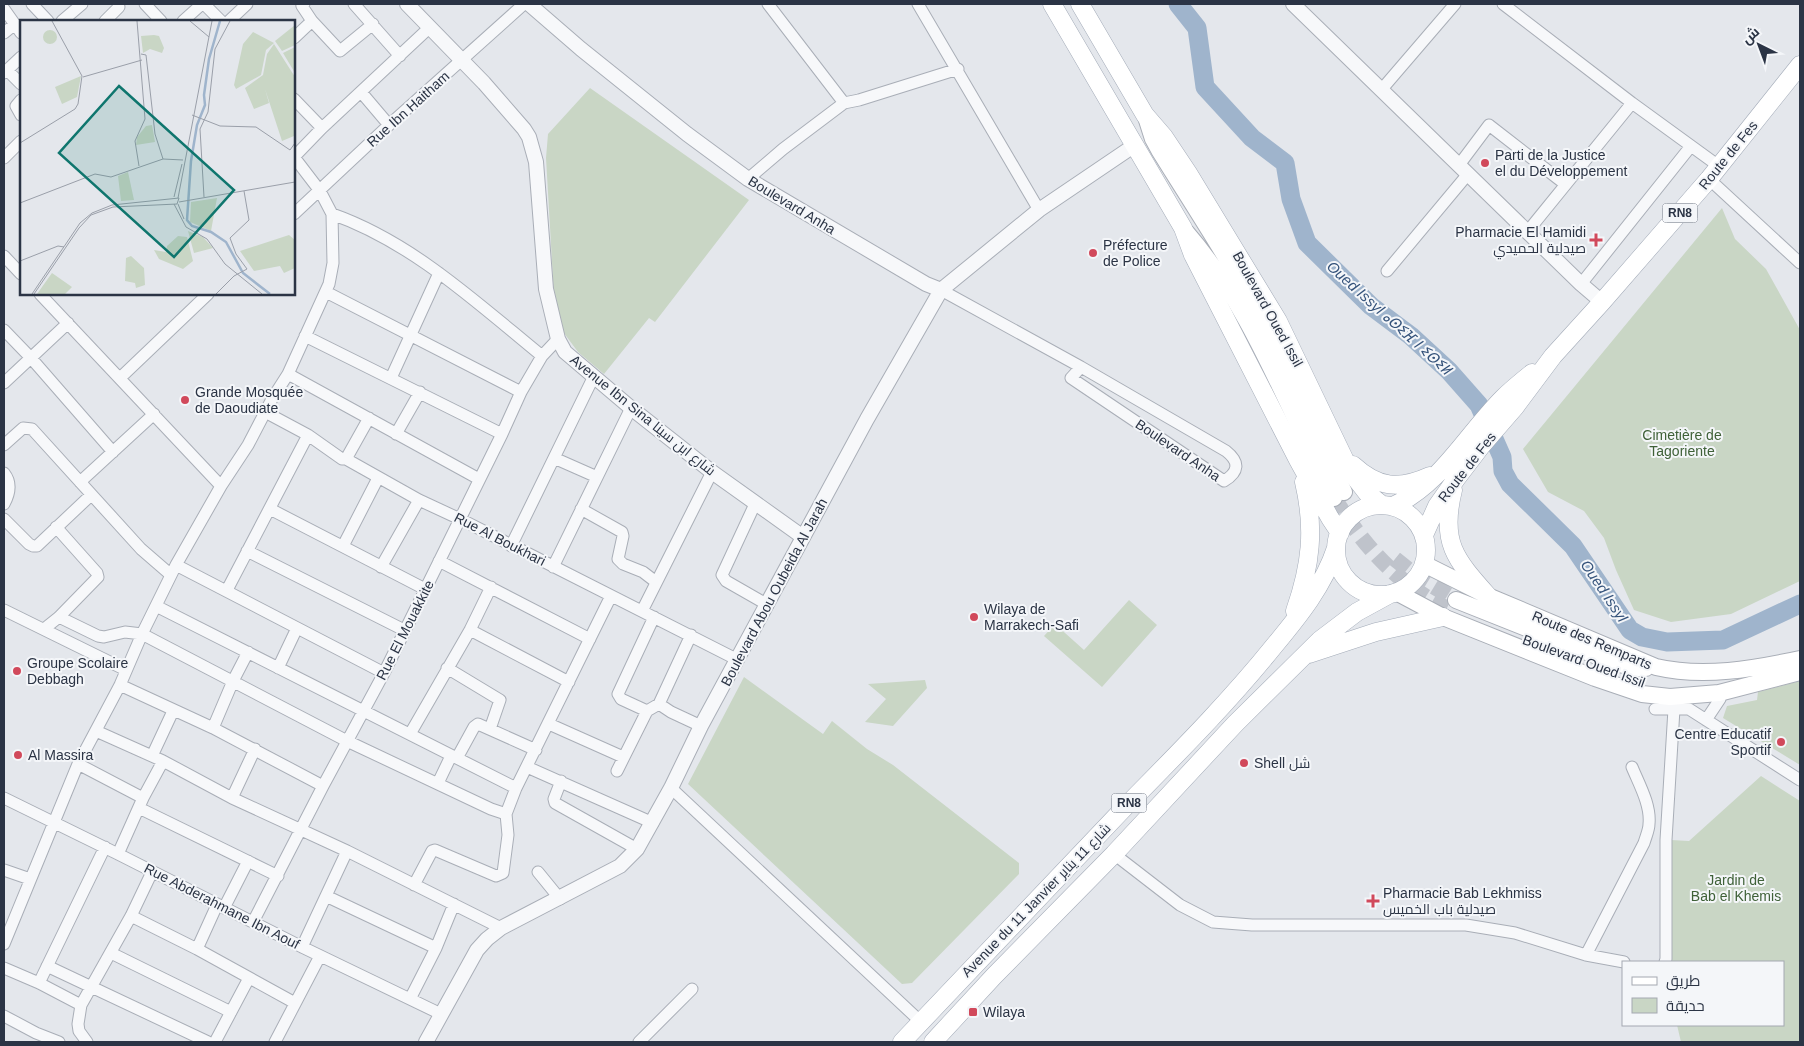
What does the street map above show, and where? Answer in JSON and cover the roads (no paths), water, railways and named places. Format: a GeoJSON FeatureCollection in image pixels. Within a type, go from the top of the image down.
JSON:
{"type":"FeatureCollection","features":[{"type":"Feature","properties":{"kind":"main road","name":"Boulevard Oued Issil"},"geometry":{"type":"LineString","coordinates":[[1052,4],[1183,228],[1202,251],[1225,285],[1339,495],[1282,359],[1234,271],[1159,150],[1153,139],[1146,115]]}},
{"type":"Feature","properties":{"kind":"main road","name":"Boulevard Oued Issil"},"geometry":{"type":"LineString","coordinates":[[1080,4],[1146,115],[1164,137],[1188,173],[1278,321],[1350,472],[1367,493],[1388,506]]}},
{"type":"Feature","properties":{"kind":"main road","name":"Route de Fes"},"geometry":{"type":"LineString","coordinates":[[1388,506],[1405,501],[1419,491],[1439,471],[1476,441],[1602,302],[1714,173],[1800,65]]}},
{"type":"Feature","properties":{"kind":"main road","name":"Boulevard Oued Issil"},"geometry":{"type":"LineString","coordinates":[[1183,228],[1193,255],[1298,460],[1330,518],[1338,540]]}},
{"type":"Feature","properties":{"kind":"main road","name":"Route de Fes"},"geometry":{"type":"LineString","coordinates":[[1424,535],[1437,506],[1456,479],[1476,441]]}},
{"type":"Feature","properties":{"kind":"main road"},"geometry":{"type":"LineString","coordinates":[[1341,454],[1367,477],[1387,484],[1408,484],[1439,471]]}},
{"type":"Feature","properties":{"kind":"main road"},"geometry":{"type":"LineString","coordinates":[[1290,627],[1303,589],[1311,552],[1309,505],[1298,460]]}},
{"type":"Feature","properties":{"kind":"main road"},"geometry":{"type":"LineString","coordinates":[[1456,479],[1448,510],[1449,539],[1466,570],[1488,596]]}},
{"type":"Feature","properties":{"kind":"main road"},"geometry":{"type":"LineString","coordinates":[[1388,506],[1411,516],[1424,535]]}},
{"type":"Feature","properties":{"kind":"main road","name":"RN8"},"geometry":{"type":"LineString","coordinates":[[1338,540],[1347,522],[1356,513],[1368,507],[1388,506]]}},
{"type":"Feature","properties":{"kind":"main road","name":"RN8"},"geometry":{"type":"LineString","coordinates":[[1393,593],[1413,582],[1424,564],[1426,546],[1424,535]]}},
{"type":"Feature","properties":{"kind":"main road"},"geometry":{"type":"LineString","coordinates":[[1338,540],[1339,566],[1350,583],[1370,593],[1393,593],[1449,609],[1595,678],[1633,692],[1670,697],[1720,693],[1800,672]]}},
{"type":"Feature","properties":{"kind":"main road","name":"Avenue du 11 Janvier شارع 11 يناير"},"geometry":{"type":"LineString","coordinates":[[902,1042],[1253,672],[1290,627],[1326,576],[1338,540]]}},
{"type":"Feature","properties":{"kind":"main road","name":"Route des Remparts"},"geometry":{"type":"LineString","coordinates":[[1424,564],[1488,596],[1656,667],[1685,671],[1732,671],[1800,659]]}},
{"type":"Feature","properties":{"kind":"main road","name":"Avenue du 11 Janvier شارع 11 يناير"},"geometry":{"type":"LineString","coordinates":[[933,1042],[994,976],[1114,854],[1228,731],[1304,656],[1339,624],[1366,606],[1393,593]]}},
{"type":"Feature","properties":{"kind":"main road","name":"Boulevard Oued Issil"},"geometry":{"type":"LineString","coordinates":[[1449,609],[1612,662],[1635,668],[1656,667]]}},
{"type":"Feature","properties":{"kind":"main road","name":"Boulevard Oued Issil"},"geometry":{"type":"LineString","coordinates":[[1449,609],[1603,671],[1647,685],[1684,687],[1755,683]]}},
{"type":"Feature","properties":{"kind":"main road"},"geometry":{"type":"LineString","coordinates":[[1304,656],[1449,609]]}},
{"type":"Feature","properties":{"kind":"street"},"geometry":{"type":"LineString","coordinates":[[32,4],[47,20]]}},
{"type":"Feature","properties":{"kind":"street"},"geometry":{"type":"LineString","coordinates":[[63,20],[82,4]]}},
{"type":"Feature","properties":{"kind":"street"},"geometry":{"type":"LineString","coordinates":[[146,4],[154,19]]}},
{"type":"Feature","properties":{"kind":"street"},"geometry":{"type":"LineString","coordinates":[[184,20],[203,4],[220,20]]}},
{"type":"Feature","properties":{"kind":"street"},"geometry":{"type":"LineString","coordinates":[[230,20],[247,4]]}},
{"type":"Feature","properties":{"kind":"street"},"geometry":{"type":"LineString","coordinates":[[304,4],[302,6],[312,21],[340,51],[373,24]]}},
{"type":"Feature","properties":{"kind":"street"},"geometry":{"type":"LineString","coordinates":[[354,4],[400,56]]}},
{"type":"Feature","properties":{"kind":"street","name":"Avenue Ibn Sina شارع ابن سينا"},"geometry":{"type":"LineString","coordinates":[[407,4],[500,101],[524,129],[533,147],[537,172],[546,289],[558,339],[565,352],[631,408],[712,472],[803,537]]}},
{"type":"Feature","properties":{"kind":"street","name":"Rue Ibn Haitham"},"geometry":{"type":"LineString","coordinates":[[295,213],[389,125],[524,4]]}},
{"type":"Feature","properties":{"kind":"street","name":"Boulevard Anha"},"geometry":{"type":"LineString","coordinates":[[529,4],[687,134],[748,179],[926,284],[941,290],[1081,367],[1226,451],[1235,461],[1234,473],[1224,482],[1071,378],[1081,367]]}},
{"type":"Feature","properties":{"kind":"street"},"geometry":{"type":"LineString","coordinates":[[768,4],[844,103]]}},
{"type":"Feature","properties":{"kind":"street"},"geometry":{"type":"LineString","coordinates":[[918,4],[958,69],[1039,210]]}},
{"type":"Feature","properties":{"kind":"street"},"geometry":{"type":"LineString","coordinates":[[1293,4],[1581,284],[1602,302]]}},
{"type":"Feature","properties":{"kind":"street"},"geometry":{"type":"LineString","coordinates":[[1382,89],[1455,4]]}},
{"type":"Feature","properties":{"kind":"street"},"geometry":{"type":"LineString","coordinates":[[1506,5],[1632,103],[1691,146],[1714,173],[1800,263]]}},
{"type":"Feature","properties":{"kind":"street"},"geometry":{"type":"LineString","coordinates":[[105,20],[119,7]]}},
{"type":"Feature","properties":{"kind":"street"},"geometry":{"type":"LineString","coordinates":[[4,9],[18,29],[4,33]]}},
{"type":"Feature","properties":{"kind":"street"},"geometry":{"type":"LineString","coordinates":[[295,37],[312,21]]}},
{"type":"Feature","properties":{"kind":"street"},"geometry":{"type":"LineString","coordinates":[[295,156],[322,128],[429,28]]}},
{"type":"Feature","properties":{"kind":"street"},"geometry":{"type":"LineString","coordinates":[[20,58],[6,71],[20,83]]}},
{"type":"Feature","properties":{"kind":"street"},"geometry":{"type":"LineString","coordinates":[[748,179],[783,149],[844,103],[958,69]]}},
{"type":"Feature","properties":{"kind":"street"},"geometry":{"type":"LineString","coordinates":[[360,92],[389,125]]}},
{"type":"Feature","properties":{"kind":"street"},"geometry":{"type":"LineString","coordinates":[[295,100],[322,128]]}},
{"type":"Feature","properties":{"kind":"street"},"geometry":{"type":"LineString","coordinates":[[20,101],[16,106],[20,114]]}},
{"type":"Feature","properties":{"kind":"street"},"geometry":{"type":"LineString","coordinates":[[1528,231],[1632,103]]}},
{"type":"Feature","properties":{"kind":"street"},"geometry":{"type":"LineString","coordinates":[[1387,271],[1464,170],[1489,126],[1565,184]]}},
{"type":"Feature","properties":{"kind":"street"},"geometry":{"type":"LineString","coordinates":[[4,158],[20,142]]}},
{"type":"Feature","properties":{"kind":"street","name":"Boulevard Abou Oubeida Al Jarah"},"geometry":{"type":"LineString","coordinates":[[426,1042],[477,950],[502,928],[620,866],[637,849],[653,823],[702,726],[867,419],[941,290],[1039,210],[1135,145]]}},
{"type":"Feature","properties":{"kind":"street"},"geometry":{"type":"LineString","coordinates":[[1581,284],[1691,146]]}},
{"type":"Feature","properties":{"kind":"street"},"geometry":{"type":"LineString","coordinates":[[4,944],[78,764],[120,685],[142,634],[174,570],[221,486],[248,445],[288,374],[329,284],[332,264],[332,214],[320,191],[295,158]]}},
{"type":"Feature","properties":{"kind":"street"},"geometry":{"type":"LineString","coordinates":[[332,214],[359,223],[379,234],[439,273],[542,356]]}},
{"type":"Feature","properties":{"kind":"street"},"geometry":{"type":"LineString","coordinates":[[4,256],[20,273]]}},
{"type":"Feature","properties":{"kind":"street"},"geometry":{"type":"LineString","coordinates":[[391,378],[439,273]]}},
{"type":"Feature","properties":{"kind":"street"},"geometry":{"type":"LineString","coordinates":[[326,292],[522,392]]}},
{"type":"Feature","properties":{"kind":"street"},"geometry":{"type":"LineString","coordinates":[[41,295],[221,486]]}},
{"type":"Feature","properties":{"kind":"street"},"geometry":{"type":"LineString","coordinates":[[120,378],[207,295]]}},
{"type":"Feature","properties":{"kind":"street"},"geometry":{"type":"LineString","coordinates":[[4,383],[68,323]]}},
{"type":"Feature","properties":{"kind":"street"},"geometry":{"type":"LineString","coordinates":[[4,330],[113,452]]}},
{"type":"Feature","properties":{"kind":"street"},"geometry":{"type":"LineString","coordinates":[[305,336],[502,434]]}},
{"type":"Feature","properties":{"kind":"street","name":"Rue El Mouakkite"},"geometry":{"type":"LineString","coordinates":[[253,922],[384,673],[522,392],[542,356],[558,339]]}},
{"type":"Feature","properties":{"kind":"street"},"geometry":{"type":"LineString","coordinates":[[288,374],[480,479]]}},
{"type":"Feature","properties":{"kind":"street"},"geometry":{"type":"LineString","coordinates":[[512,546],[594,376]]}},
{"type":"Feature","properties":{"kind":"street"},"geometry":{"type":"LineString","coordinates":[[396,434],[420,392]]}},
{"type":"Feature","properties":{"kind":"street"},"geometry":{"type":"LineString","coordinates":[[553,567],[631,408]]}},
{"type":"Feature","properties":{"kind":"street","name":"Rue Al Boukhari"},"geometry":{"type":"LineString","coordinates":[[265,412],[308,435],[342,459],[346,459],[419,500],[738,660]]}},
{"type":"Feature","properties":{"kind":"street"},"geometry":{"type":"LineString","coordinates":[[80,482],[154,414]]}},
{"type":"Feature","properties":{"kind":"street"},"geometry":{"type":"LineString","coordinates":[[346,459],[369,418]]}},
{"type":"Feature","properties":{"kind":"street"},"geometry":{"type":"LineString","coordinates":[[4,445],[23,428],[32,429],[141,549],[174,570],[227,590],[384,673]]}},
{"type":"Feature","properties":{"kind":"street"},"geometry":{"type":"LineString","coordinates":[[227,590],[308,435]]}},
{"type":"Feature","properties":{"kind":"street"},"geometry":{"type":"LineString","coordinates":[[554,458],[597,477]]}},
{"type":"Feature","properties":{"kind":"street"},"geometry":{"type":"LineString","coordinates":[[642,611],[712,472]]}},
{"type":"Feature","properties":{"kind":"street"},"geometry":{"type":"LineString","coordinates":[[4,473],[9,482],[9,491],[4,504]]}},
{"type":"Feature","properties":{"kind":"street"},"geometry":{"type":"LineString","coordinates":[[343,546],[378,478]]}},
{"type":"Feature","properties":{"kind":"street"},"geometry":{"type":"LineString","coordinates":[[4,519],[33,546],[40,545],[56,527],[91,495]]}},
{"type":"Feature","properties":{"kind":"street"},"geometry":{"type":"LineString","coordinates":[[381,567],[419,500]]}},
{"type":"Feature","properties":{"kind":"street"},"geometry":{"type":"LineString","coordinates":[[755,504],[722,575],[726,581],[768,605]]}},
{"type":"Feature","properties":{"kind":"street"},"geometry":{"type":"LineString","coordinates":[[270,509],[425,589]]}},
{"type":"Feature","properties":{"kind":"street"},"geometry":{"type":"LineString","coordinates":[[581,509],[621,531],[623,536],[618,559],[620,562],[643,572],[656,582]]}},
{"type":"Feature","properties":{"kind":"street"},"geometry":{"type":"LineString","coordinates":[[44,629],[59,618],[97,579],[98,574],[56,527]]}},
{"type":"Feature","properties":{"kind":"street"},"geometry":{"type":"LineString","coordinates":[[247,550],[404,630]]}},
{"type":"Feature","properties":{"kind":"street"},"geometry":{"type":"LineString","coordinates":[[439,561],[590,639]]}},
{"type":"Feature","properties":{"kind":"street"},"geometry":{"type":"LineString","coordinates":[[410,734],[470,630],[491,587]]}},
{"type":"Feature","properties":{"kind":"street"},"geometry":{"type":"LineString","coordinates":[[414,885],[432,851],[436,850],[496,876],[500,875],[504,868],[508,835],[506,814],[516,788],[611,596]]}},
{"type":"Feature","properties":{"kind":"street"},"geometry":{"type":"LineString","coordinates":[[156,606],[516,788]]}},
{"type":"Feature","properties":{"kind":"street"},"geometry":{"type":"LineString","coordinates":[[4,610],[126,670]]}},
{"type":"Feature","properties":{"kind":"street"},"geometry":{"type":"LineString","coordinates":[[647,711],[621,699],[618,694],[654,617]]}},
{"type":"Feature","properties":{"kind":"street"},"geometry":{"type":"LineString","coordinates":[[59,618],[98,636],[104,637],[125,632],[142,634],[347,741],[495,811],[506,814]]}},
{"type":"Feature","properties":{"kind":"street"},"geometry":{"type":"LineString","coordinates":[[278,668],[298,628]]}},
{"type":"Feature","properties":{"kind":"street"},"geometry":{"type":"LineString","coordinates":[[470,630],[569,682]]}},
{"type":"Feature","properties":{"kind":"street"},"geometry":{"type":"LineString","coordinates":[[617,771],[647,711],[658,704],[690,635]]}},
{"type":"Feature","properties":{"kind":"street"},"geometry":{"type":"LineString","coordinates":[[214,728],[233,681],[248,652]]}},
{"type":"Feature","properties":{"kind":"street"},"geometry":{"type":"LineString","coordinates":[[447,668],[500,700],[490,729]]}},
{"type":"Feature","properties":{"kind":"street"},"geometry":{"type":"LineString","coordinates":[[120,685],[173,711],[214,728],[323,786]]}},
{"type":"Feature","properties":{"kind":"street"},"geometry":{"type":"LineString","coordinates":[[1706,720],[1720,699],[1720,693]]}},
{"type":"Feature","properties":{"kind":"street"},"geometry":{"type":"LineString","coordinates":[[658,704],[702,726]]}},
{"type":"Feature","properties":{"kind":"street"},"geometry":{"type":"LineString","coordinates":[[1655,709],[1690,709],[1800,780]]}},
{"type":"Feature","properties":{"kind":"street"},"geometry":{"type":"LineString","coordinates":[[1665,961],[1666,840],[1674,709]]}},
{"type":"Feature","properties":{"kind":"street"},"geometry":{"type":"LineString","coordinates":[[152,756],[173,711]]}},
{"type":"Feature","properties":{"kind":"street"},"geometry":{"type":"LineString","coordinates":[[438,783],[476,724],[536,750]]}},
{"type":"Feature","properties":{"kind":"street"},"geometry":{"type":"LineString","coordinates":[[549,724],[623,757]]}},
{"type":"Feature","properties":{"kind":"street"},"geometry":{"type":"LineString","coordinates":[[96,731],[163,761],[232,798],[347,851],[502,928]]}},
{"type":"Feature","properties":{"kind":"street"},"geometry":{"type":"LineString","coordinates":[[232,798],[254,749]]}},
{"type":"Feature","properties":{"kind":"street"},"geometry":{"type":"LineString","coordinates":[[118,854],[141,803],[163,761]]}},
{"type":"Feature","properties":{"kind":"street"},"geometry":{"type":"LineString","coordinates":[[78,764],[141,803],[278,876]]}},
{"type":"Feature","properties":{"kind":"street"},"geometry":{"type":"LineString","coordinates":[[527,767],[653,823]]}},
{"type":"Feature","properties":{"kind":"street"},"geometry":{"type":"LineString","coordinates":[[1586,955],[1644,843],[1649,826],[1650,818],[1632,767]]}},
{"type":"Feature","properties":{"kind":"street"},"geometry":{"type":"LineString","coordinates":[[561,781],[554,799],[555,803],[637,849]]}},
{"type":"Feature","properties":{"kind":"street"},"geometry":{"type":"LineString","coordinates":[[671,788],[922,1022]]}},
{"type":"Feature","properties":{"kind":"street","name":"Rue Abderahmane Ibn Aouf"},"geometry":{"type":"LineString","coordinates":[[4,798],[320,956],[441,1014]]}},
{"type":"Feature","properties":{"kind":"street"},"geometry":{"type":"LineString","coordinates":[[39,983],[105,847]]}},
{"type":"Feature","properties":{"kind":"street"},"geometry":{"type":"LineString","coordinates":[[302,947],[347,851]]}},
{"type":"Feature","properties":{"kind":"street"},"geometry":{"type":"LineString","coordinates":[[1114,854],[1180,905],[1213,922],[1262,925],[1466,925],[1515,933],[1586,955],[1622,962]]}},
{"type":"Feature","properties":{"kind":"street"},"geometry":{"type":"LineString","coordinates":[[197,949],[220,906],[248,861]]}},
{"type":"Feature","properties":{"kind":"street"},"geometry":{"type":"LineString","coordinates":[[4,870],[30,879]]}},
{"type":"Feature","properties":{"kind":"street"},"geometry":{"type":"LineString","coordinates":[[87,1042],[79,1031],[78,1024],[81,1005],[131,916],[152,872]]}},
{"type":"Feature","properties":{"kind":"street"},"geometry":{"type":"LineString","coordinates":[[538,872],[560,899]]}},
{"type":"Feature","properties":{"kind":"street"},"geometry":{"type":"LineString","coordinates":[[326,896],[436,948]]}},
{"type":"Feature","properties":{"kind":"street"},"geometry":{"type":"LineString","coordinates":[[410,999],[436,948],[454,904]]}},
{"type":"Feature","properties":{"kind":"street"},"geometry":{"type":"LineString","coordinates":[[131,916],[197,949],[295,1003]]}},
{"type":"Feature","properties":{"kind":"street"},"geometry":{"type":"LineString","coordinates":[[111,952],[231,1012]]}},
{"type":"Feature","properties":{"kind":"street"},"geometry":{"type":"LineString","coordinates":[[275,1042],[320,956]]}},
{"type":"Feature","properties":{"kind":"street"},"geometry":{"type":"LineString","coordinates":[[47,966],[208,1042]]}},
{"type":"Feature","properties":{"kind":"street"},"geometry":{"type":"LineString","coordinates":[[4,968],[39,983],[81,1005]]}},
{"type":"Feature","properties":{"kind":"street"},"geometry":{"type":"LineString","coordinates":[[215,1042],[250,978]]}},
{"type":"Feature","properties":{"kind":"street"},"geometry":{"type":"LineString","coordinates":[[639,1042],[692,989]]}},
{"type":"Feature","properties":{"kind":"street"},"geometry":{"type":"LineString","coordinates":[[4,1016],[34,1038],[60,1042]]}},
{"type":"Feature","properties":{"kind":"waterway","name":"Oued Issyl ⴰⵙⵉⴼ ⵏ ⵉⵙⵉⵍ"},"geometry":{"type":"LineString","coordinates":[[1178,4],[1197,28],[1205,87],[1252,138],[1285,163],[1291,199],[1307,243],[1371,306],[1411,336],[1449,371],[1479,405],[1502,457],[1503,471],[1510,484],[1573,546],[1630,630],[1642,637],[1667,642],[1723,640],[1800,604]]}},
{"type":"Feature","properties":{"kind":"tunnel"},"geometry":{"type":"LineString","coordinates":[[1334,498],[1357,532],[1383,562],[1413,588],[1448,609]]}},
{"type":"Feature","properties":{"kind":"tunnel"},"geometry":{"type":"LineString","coordinates":[[1395,559],[1415,575],[1456,600]]}},
{"type":"Feature","properties":{"kind":"place","name":"Parti de la Justice el du Développement"},"geometry":{"type":"Point","coordinates":[1485,163]}},
{"type":"Feature","properties":{"kind":"place","name":"Pharmacie El Hamidi صيدلية الحميدي"},"geometry":{"type":"Point","coordinates":[1596,240]}},
{"type":"Feature","properties":{"kind":"place","name":"Préfecture de Police"},"geometry":{"type":"Point","coordinates":[1093,253]}},
{"type":"Feature","properties":{"kind":"place","name":"Grande Mosquée de Daoudiate"},"geometry":{"type":"Point","coordinates":[185,400]}},
{"type":"Feature","properties":{"kind":"place","name":"Wilaya de Marrakech-Safi"},"geometry":{"type":"Point","coordinates":[974,617]}},
{"type":"Feature","properties":{"kind":"place","name":"Groupe Scolaire Debbagh"},"geometry":{"type":"Point","coordinates":[17,671]}},
{"type":"Feature","properties":{"kind":"place","name":"Centre Educatif Sportif"},"geometry":{"type":"Point","coordinates":[1781,742]}},
{"type":"Feature","properties":{"kind":"place","name":"Al Massira"},"geometry":{"type":"Point","coordinates":[18,755]}},
{"type":"Feature","properties":{"kind":"place","name":"Shell شل"},"geometry":{"type":"Point","coordinates":[1244,763]}},
{"type":"Feature","properties":{"kind":"place","name":"Pharmacie Bab Lekhmiss صيدلية باب الخميس"},"geometry":{"type":"Point","coordinates":[1373,901]}},
{"type":"Feature","properties":{"kind":"place","name":"Wilaya"},"geometry":{"type":"Point","coordinates":[973,1012]}},
{"type":"Feature","properties":{"kind":"park label","name":"Cimetière de Tagoriente"},"geometry":{"type":"Point","coordinates":[1682,444]}},
{"type":"Feature","properties":{"kind":"park label","name":"Jardin de Bab el Khemis"},"geometry":{"type":"Point","coordinates":[1736,888]}},
{"type":"Feature","properties":{"kind":"water label","name":"Oued Issyl"},"geometry":{"type":"Point","coordinates":[1604,591]}}]}
